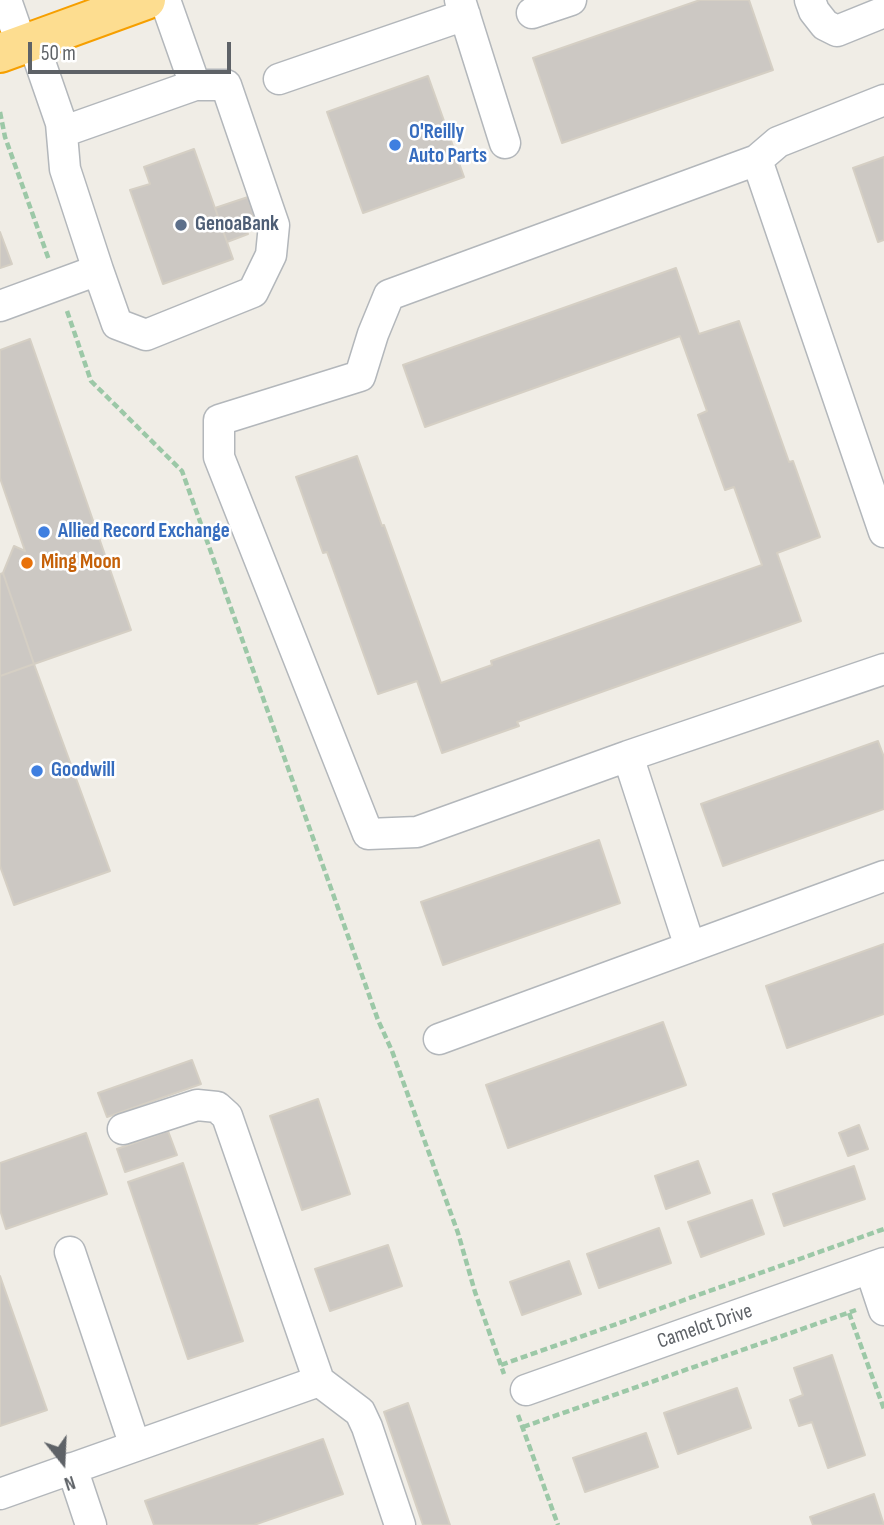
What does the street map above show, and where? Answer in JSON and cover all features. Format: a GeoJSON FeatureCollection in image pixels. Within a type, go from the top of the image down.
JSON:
{"type":"FeatureCollection","features":[{"type":"Feature","properties":{"kind":"highway"},"geometry":{"type":"LineString","coordinates":[[18,47],[146,0]]}},
{"type":"Feature","properties":{"kind":"street"},"geometry":{"type":"LineString","coordinates":[[6,0],[18,47],[62,132],[65,169],[117,324],[146,335],[253,292],[271,255],[274,225],[226,85],[195,85],[62,132]]}},
{"type":"Feature","properties":{"kind":"street"},"geometry":{"type":"LineString","coordinates":[[165,0],[195,85]]}},
{"type":"Feature","properties":{"kind":"street"},"geometry":{"type":"LineString","coordinates":[[532,13],[572,0]]}},
{"type":"Feature","properties":{"kind":"street"},"geometry":{"type":"LineString","coordinates":[[810,0],[814,11],[825,25],[837,31],[884,12]]}},
{"type":"Feature","properties":{"kind":"street"},"geometry":{"type":"LineString","coordinates":[[279,79],[462,8],[505,143]]}},
{"type":"Feature","properties":{"kind":"street"},"geometry":{"type":"LineString","coordinates":[[884,100],[778,142],[757,160],[389,295],[360,376],[219,420],[219,457],[368,834],[417,832],[628,756],[884,669]]}},
{"type":"Feature","properties":{"kind":"street"},"geometry":{"type":"LineString","coordinates":[[757,160],[884,532]]}},
{"type":"Feature","properties":{"kind":"street"},"geometry":{"type":"LineString","coordinates":[[0,306],[98,270]]}},
{"type":"Feature","properties":{"kind":"street"},"geometry":{"type":"LineString","coordinates":[[628,756],[690,947]]}},
{"type":"Feature","properties":{"kind":"street"},"geometry":{"type":"LineString","coordinates":[[439,1039],[884,876]]}},
{"type":"Feature","properties":{"kind":"street"},"geometry":{"type":"LineString","coordinates":[[123,1129],[197,1105],[217,1107],[227,1116],[319,1381],[360,1412],[400,1525]]}},
{"type":"Feature","properties":{"kind":"street"},"geometry":{"type":"LineString","coordinates":[[70,1252],[135,1446]]}},
{"type":"Feature","properties":{"kind":"street"},"geometry":{"type":"LineString","coordinates":[[877,1266],[884,1310]]}},
{"type":"Feature","properties":{"kind":"street","name":"Camelot Drive"},"geometry":{"type":"LineString","coordinates":[[515,1390],[877,1266]]}},
{"type":"Feature","properties":{"kind":"street"},"geometry":{"type":"LineString","coordinates":[[0,1494],[319,1381]]}},
{"type":"Feature","properties":{"kind":"street"},"geometry":{"type":"LineString","coordinates":[[72,1468],[91,1525]]}},
{"type":"Feature","properties":{"kind":"path"},"geometry":{"type":"LineString","coordinates":[[0,112],[5,137],[91,380],[182,471],[378,1020],[392,1051],[458,1233],[475,1292],[501,1365],[515,1390],[523,1427],[558,1525]]}},
{"type":"Feature","properties":{"kind":"path"},"geometry":{"type":"LineString","coordinates":[[501,1365],[884,1229]]}},
{"type":"Feature","properties":{"kind":"path"},"geometry":{"type":"LineString","coordinates":[[523,1427],[849,1312],[884,1409]]}},
{"type":"Feature","properties":{"kind":"building"},"geometry":{"type":"Polygon","coordinates":[[[700,0],[749,0],[773,70],[562,143],[533,58],[700,0]]]}},
{"type":"Feature","properties":{"kind":"building","name":"O'Reilly Auto Parts"},"geometry":{"type":"Polygon","coordinates":[[[428,76],[464,177],[363,213],[327,112],[428,76]]]}},
{"type":"Feature","properties":{"kind":"building","name":"GenoaBank"},"geometry":{"type":"Polygon","coordinates":[[[194,149],[233,259],[163,284],[130,190],[150,184],[144,167],[194,149]]]}},
{"type":"Feature","properties":{"kind":"building"},"geometry":{"type":"Polygon","coordinates":[[[884,157],[884,240],[878,242],[853,168],[884,157]]]}},
{"type":"Feature","properties":{"kind":"building"},"geometry":{"type":"Polygon","coordinates":[[[251,196],[258,214],[243,219],[248,234],[227,242],[215,208],[251,196]]]}},
{"type":"Feature","properties":{"kind":"building"},"geometry":{"type":"Polygon","coordinates":[[[0,232],[12,264],[0,268],[0,232]]]}},
{"type":"Feature","properties":{"kind":"building"},"geometry":{"type":"Polygon","coordinates":[[[676,268],[699,334],[739,321],[789,462],[793,461],[820,537],[777,553],[801,621],[517,722],[519,726],[442,753],[417,681],[378,694],[327,552],[323,553],[296,477],[357,456],[441,683],[492,665],[491,661],[762,565],[734,487],[725,490],[698,415],[707,411],[680,336],[425,427],[403,365],[676,268]]]}},
{"type":"Feature","properties":{"kind":"building"},"geometry":{"type":"Polygon","coordinates":[[[30,339],[131,630],[34,664],[3,573],[14,546],[25,551],[0,478],[0,350],[30,339]]]}},
{"type":"Feature","properties":{"kind":"building"},"geometry":{"type":"Polygon","coordinates":[[[3,573],[34,664],[0,676],[0,574],[3,573]]]}},
{"type":"Feature","properties":{"kind":"building","name":"Goodwill"},"geometry":{"type":"Polygon","coordinates":[[[34,664],[110,871],[14,905],[0,866],[0,676],[34,664]]]}},
{"type":"Feature","properties":{"kind":"building"},"geometry":{"type":"Polygon","coordinates":[[[878,741],[884,757],[884,809],[723,866],[701,804],[878,741]]]}},
{"type":"Feature","properties":{"kind":"building"},"geometry":{"type":"Polygon","coordinates":[[[599,840],[620,903],[443,965],[421,902],[599,840]]]}},
{"type":"Feature","properties":{"kind":"building"},"geometry":{"type":"Polygon","coordinates":[[[884,944],[884,1014],[787,1048],[766,986],[884,944]]]}},
{"type":"Feature","properties":{"kind":"building"},"geometry":{"type":"Polygon","coordinates":[[[663,1022],[686,1085],[508,1148],[486,1085],[663,1022]]]}},
{"type":"Feature","properties":{"kind":"building"},"geometry":{"type":"Polygon","coordinates":[[[192,1060],[201,1084],[107,1117],[98,1093],[192,1060]]]}},
{"type":"Feature","properties":{"kind":"building"},"geometry":{"type":"Polygon","coordinates":[[[318,1099],[350,1194],[302,1210],[270,1116],[318,1099]]]}},
{"type":"Feature","properties":{"kind":"building"},"geometry":{"type":"Polygon","coordinates":[[[859,1125],[868,1149],[848,1156],[839,1133],[859,1125]]]}},
{"type":"Feature","properties":{"kind":"building"},"geometry":{"type":"Polygon","coordinates":[[[168,1131],[177,1155],[125,1172],[117,1149],[168,1131]]]}},
{"type":"Feature","properties":{"kind":"building"},"geometry":{"type":"Polygon","coordinates":[[[86,1133],[107,1194],[6,1229],[0,1210],[0,1163],[86,1133]]]}},
{"type":"Feature","properties":{"kind":"building"},"geometry":{"type":"Polygon","coordinates":[[[698,1161],[710,1193],[666,1209],[655,1176],[698,1161]]]}},
{"type":"Feature","properties":{"kind":"building"},"geometry":{"type":"Polygon","coordinates":[[[183,1163],[243,1341],[188,1359],[128,1182],[183,1163]]]}},
{"type":"Feature","properties":{"kind":"building"},"geometry":{"type":"Polygon","coordinates":[[[854,1166],[865,1199],[784,1226],[773,1194],[854,1166]]]}},
{"type":"Feature","properties":{"kind":"building"},"geometry":{"type":"Polygon","coordinates":[[[752,1200],[764,1234],[701,1257],[688,1222],[752,1200]]]}},
{"type":"Feature","properties":{"kind":"building"},"geometry":{"type":"Polygon","coordinates":[[[659,1228],[671,1263],[599,1288],[587,1254],[659,1228]]]}},
{"type":"Feature","properties":{"kind":"building"},"geometry":{"type":"Polygon","coordinates":[[[388,1245],[402,1286],[330,1311],[315,1269],[388,1245]]]}},
{"type":"Feature","properties":{"kind":"building"},"geometry":{"type":"Polygon","coordinates":[[[569,1261],[581,1294],[522,1315],[510,1282],[569,1261]]]}},
{"type":"Feature","properties":{"kind":"building"},"geometry":{"type":"Polygon","coordinates":[[[0,1276],[47,1410],[0,1426],[0,1276]]]}},
{"type":"Feature","properties":{"kind":"building"},"geometry":{"type":"Polygon","coordinates":[[[832,1355],[865,1455],[828,1468],[812,1422],[799,1426],[790,1400],[803,1395],[794,1368],[832,1355]]]}},
{"type":"Feature","properties":{"kind":"building"},"geometry":{"type":"Polygon","coordinates":[[[737,1388],[751,1428],[678,1454],[664,1413],[737,1388]]]}},
{"type":"Feature","properties":{"kind":"building"},"geometry":{"type":"Polygon","coordinates":[[[408,1403],[450,1525],[423,1525],[384,1412],[408,1403]]]}},
{"type":"Feature","properties":{"kind":"building"},"geometry":{"type":"Polygon","coordinates":[[[646,1433],[658,1467],[585,1492],[573,1458],[646,1433]]]}},
{"type":"Feature","properties":{"kind":"building"},"geometry":{"type":"Polygon","coordinates":[[[323,1439],[343,1494],[254,1525],[154,1525],[145,1501],[323,1439]]]}},
{"type":"Feature","properties":{"kind":"building"},"geometry":{"type":"Polygon","coordinates":[[[874,1494],[884,1525],[813,1525],[810,1517],[874,1494]]]}},
{"type":"Feature","properties":{"kind":"place","name":"O'Reilly Auto Parts"},"geometry":{"type":"Point","coordinates":[395,145]}},
{"type":"Feature","properties":{"kind":"place","name":"GenoaBank"},"geometry":{"type":"Point","coordinates":[181,225]}},
{"type":"Feature","properties":{"kind":"place","name":"Allied Record Exchange"},"geometry":{"type":"Point","coordinates":[44,532]}},
{"type":"Feature","properties":{"kind":"place","name":"Ming Moon"},"geometry":{"type":"Point","coordinates":[27,563]}},
{"type":"Feature","properties":{"kind":"place","name":"Goodwill"},"geometry":{"type":"Point","coordinates":[37,771]}}]}
